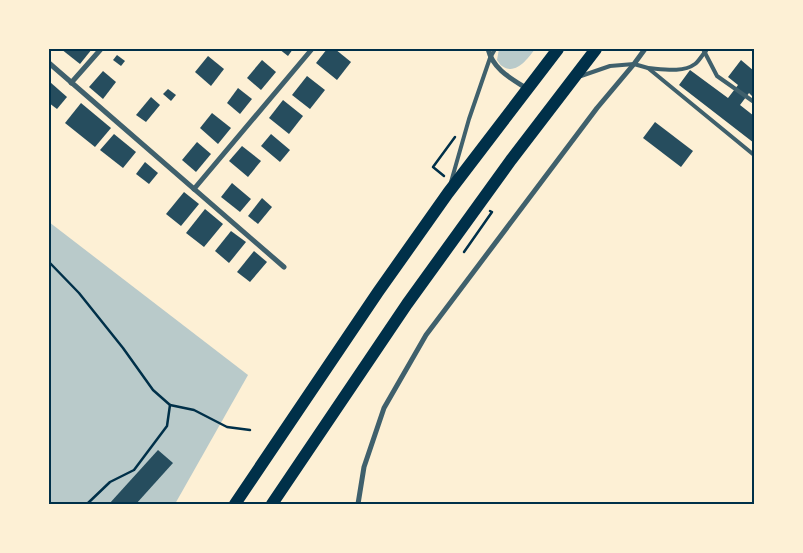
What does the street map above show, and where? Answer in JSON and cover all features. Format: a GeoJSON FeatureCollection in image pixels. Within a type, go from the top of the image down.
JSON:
{"type":"FeatureCollection","features":[{"type":"Feature","properties":{"kind":"highway"},"geometry":{"type":"LineString","coordinates":[[235,504],[448,192],[558,49]]}},
{"type":"Feature","properties":{"kind":"highway"},"geometry":{"type":"LineString","coordinates":[[272,504],[407,304],[511,160],[596,49]]}},
{"type":"Feature","properties":{"kind":"street"},"geometry":{"type":"LineString","coordinates":[[71,83],[101,49]]}},
{"type":"Feature","properties":{"kind":"street"},"geometry":{"type":"LineString","coordinates":[[194,189],[312,49]]}},
{"type":"Feature","properties":{"kind":"street"},"geometry":{"type":"LineString","coordinates":[[488,49],[490,58],[502,73],[527,88]]}},
{"type":"Feature","properties":{"kind":"street"},"geometry":{"type":"LineString","coordinates":[[358,504],[364,467],[384,408],[426,335],[596,108],[645,49]]}},
{"type":"Feature","properties":{"kind":"street"},"geometry":{"type":"LineString","coordinates":[[49,63],[284,267]]}},
{"type":"Feature","properties":{"kind":"lane"},"geometry":{"type":"LineString","coordinates":[[448,192],[469,119],[490,58],[495,49]]}},
{"type":"Feature","properties":{"kind":"lane"},"geometry":{"type":"LineString","coordinates":[[574,78],[610,66],[634,64],[648,68],[687,68],[695,64],[705,50],[718,76],[754,102]]}},
{"type":"Feature","properties":{"kind":"lane"},"geometry":{"type":"LineString","coordinates":[[648,68],[754,155]]}},
{"type":"Feature","properties":{"kind":"path"},"geometry":{"type":"LineString","coordinates":[[432,167],[459,130]]}},
{"type":"Feature","properties":{"kind":"path"},"geometry":{"type":"LineString","coordinates":[[464,252],[492,212]]}},
{"type":"Feature","properties":{"kind":"path"},"geometry":{"type":"LineString","coordinates":[[49,262],[79,294],[123,348],[153,390],[170,404],[194,410],[227,427],[250,430]]}},
{"type":"Feature","properties":{"kind":"path"},"geometry":{"type":"LineString","coordinates":[[87,504],[110,482],[134,470],[167,426],[170,404]]}},
{"type":"Feature","properties":{"kind":"shaded area"},"geometry":{"type":"Polygon","coordinates":[[[499,49],[535,49],[521,65],[507,69],[497,60],[499,49]]]}},
{"type":"Feature","properties":{"kind":"shaded area"},"geometry":{"type":"Polygon","coordinates":[[[49,222],[248,375],[175,504],[49,504],[49,222]]]}},
{"type":"Feature","properties":{"kind":"building"},"geometry":{"type":"Polygon","coordinates":[[[61,49],[92,49],[80,64],[61,49]]]}},
{"type":"Feature","properties":{"kind":"building"},"geometry":{"type":"Polygon","coordinates":[[[279,49],[293,49],[288,56],[279,49]]]}},
{"type":"Feature","properties":{"kind":"building"},"geometry":{"type":"Polygon","coordinates":[[[327,49],[335,49],[351,62],[337,80],[316,63],[327,49]]]}},
{"type":"Feature","properties":{"kind":"building"},"geometry":{"type":"Polygon","coordinates":[[[117,55],[125,61],[121,66],[113,60],[117,55]]]}},
{"type":"Feature","properties":{"kind":"building"},"geometry":{"type":"Polygon","coordinates":[[[208,56],[224,69],[211,86],[195,72],[208,56]]]}},
{"type":"Feature","properties":{"kind":"building"},"geometry":{"type":"Polygon","coordinates":[[[262,60],[276,72],[261,90],[247,78],[262,60]]]}},
{"type":"Feature","properties":{"kind":"building"},"geometry":{"type":"Polygon","coordinates":[[[741,60],[754,71],[754,98],[749,93],[740,105],[754,116],[754,143],[679,85],[690,70],[728,98],[738,85],[728,77],[741,60]]]}},
{"type":"Feature","properties":{"kind":"building"},"geometry":{"type":"Polygon","coordinates":[[[103,71],[116,82],[103,99],[89,87],[103,71]]]}},
{"type":"Feature","properties":{"kind":"building"},"geometry":{"type":"Polygon","coordinates":[[[307,76],[325,90],[310,109],[292,95],[307,76]]]}},
{"type":"Feature","properties":{"kind":"building"},"geometry":{"type":"Polygon","coordinates":[[[50,82],[67,97],[57,109],[49,103],[50,82]]]}},
{"type":"Feature","properties":{"kind":"building"},"geometry":{"type":"Polygon","coordinates":[[[238,88],[252,99],[240,114],[227,103],[238,88]]]}},
{"type":"Feature","properties":{"kind":"building"},"geometry":{"type":"Polygon","coordinates":[[[168,89],[176,95],[171,101],[163,94],[168,89]]]}},
{"type":"Feature","properties":{"kind":"building"},"geometry":{"type":"Polygon","coordinates":[[[151,97],[160,105],[146,122],[136,115],[151,97]]]}},
{"type":"Feature","properties":{"kind":"building"},"geometry":{"type":"Polygon","coordinates":[[[283,100],[303,116],[289,134],[269,118],[283,100]]]}},
{"type":"Feature","properties":{"kind":"building"},"geometry":{"type":"Polygon","coordinates":[[[81,103],[111,128],[95,147],[65,123],[81,103]]]}},
{"type":"Feature","properties":{"kind":"building"},"geometry":{"type":"Polygon","coordinates":[[[212,113],[231,128],[218,144],[200,128],[212,113]]]}},
{"type":"Feature","properties":{"kind":"building"},"geometry":{"type":"Polygon","coordinates":[[[655,122],[693,151],[681,167],[643,138],[655,122]]]}},
{"type":"Feature","properties":{"kind":"building"},"geometry":{"type":"Polygon","coordinates":[[[114,134],[136,152],[123,168],[100,150],[114,134]]]}},
{"type":"Feature","properties":{"kind":"building"},"geometry":{"type":"Polygon","coordinates":[[[271,134],[290,150],[280,162],[261,146],[271,134]]]}},
{"type":"Feature","properties":{"kind":"building"},"geometry":{"type":"Polygon","coordinates":[[[197,142],[211,154],[196,172],[182,160],[197,142]]]}},
{"type":"Feature","properties":{"kind":"building"},"geometry":{"type":"Polygon","coordinates":[[[242,146],[261,161],[248,177],[229,161],[242,146]]]}},
{"type":"Feature","properties":{"kind":"building"},"geometry":{"type":"Polygon","coordinates":[[[145,162],[158,173],[149,184],[136,174],[145,162]]]}},
{"type":"Feature","properties":{"kind":"building"},"geometry":{"type":"Polygon","coordinates":[[[232,183],[251,199],[240,212],[221,197],[232,183]]]}},
{"type":"Feature","properties":{"kind":"building"},"geometry":{"type":"Polygon","coordinates":[[[184,192],[199,204],[181,226],[166,214],[184,192]]]}},
{"type":"Feature","properties":{"kind":"building"},"geometry":{"type":"Polygon","coordinates":[[[262,198],[272,207],[258,224],[248,216],[262,198]]]}},
{"type":"Feature","properties":{"kind":"building"},"geometry":{"type":"Polygon","coordinates":[[[205,209],[223,224],[204,247],[186,233],[205,209]]]}},
{"type":"Feature","properties":{"kind":"building"},"geometry":{"type":"Polygon","coordinates":[[[231,231],[246,242],[229,263],[215,251],[231,231]]]}},
{"type":"Feature","properties":{"kind":"building"},"geometry":{"type":"Polygon","coordinates":[[[254,251],[267,262],[250,282],[237,272],[254,251]]]}},
{"type":"Feature","properties":{"kind":"building"},"geometry":{"type":"Polygon","coordinates":[[[158,450],[173,463],[136,504],[109,504],[158,450]]]}}]}
